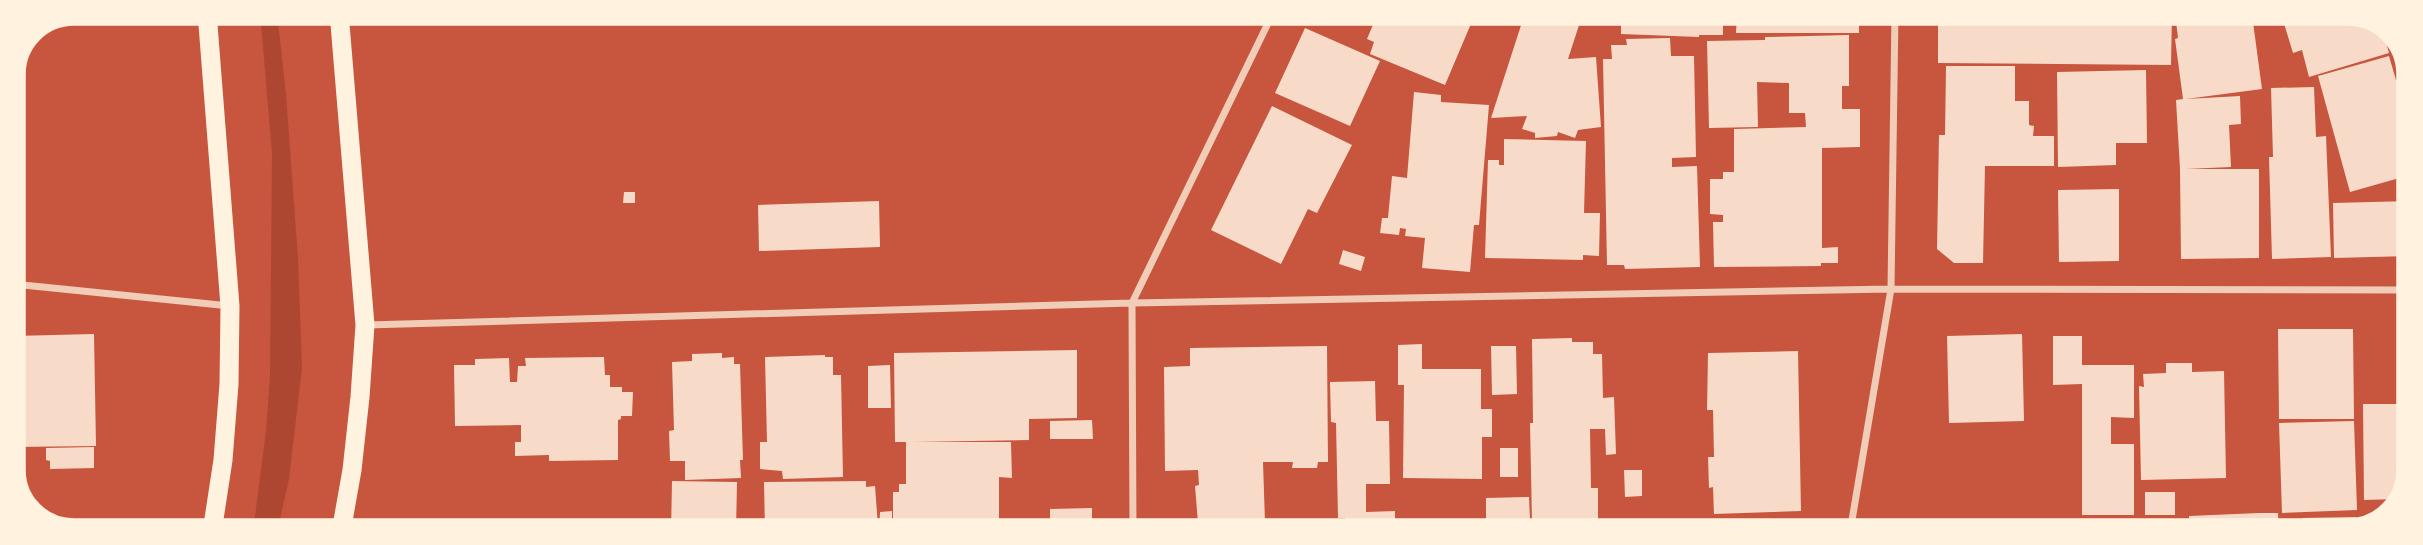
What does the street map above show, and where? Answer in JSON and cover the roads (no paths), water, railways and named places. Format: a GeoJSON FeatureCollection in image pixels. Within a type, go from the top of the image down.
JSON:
{"type":"FeatureCollection","features":[{"type":"Feature","properties":{"kind":"highway"},"geometry":{"type":"LineString","coordinates":[[208,24],[230,306],[229,384],[224,447],[214,520]]}},
{"type":"Feature","properties":{"kind":"highway"},"geometry":{"type":"LineString","coordinates":[[340,24],[365,325],[352,470],[343,520]]}},
{"type":"Feature","properties":{"kind":"street"},"geometry":{"type":"LineString","coordinates":[[1133,520],[1132,303],[1268,24]]}},
{"type":"Feature","properties":{"kind":"street"},"geometry":{"type":"LineString","coordinates":[[1852,520],[1891,289],[1895,24]]}},
{"type":"Feature","properties":{"kind":"street"},"geometry":{"type":"LineString","coordinates":[[25,285],[230,306]]}},
{"type":"Feature","properties":{"kind":"street"},"geometry":{"type":"LineString","coordinates":[[365,325],[1132,303],[1891,289],[2398,290]]}}]}
